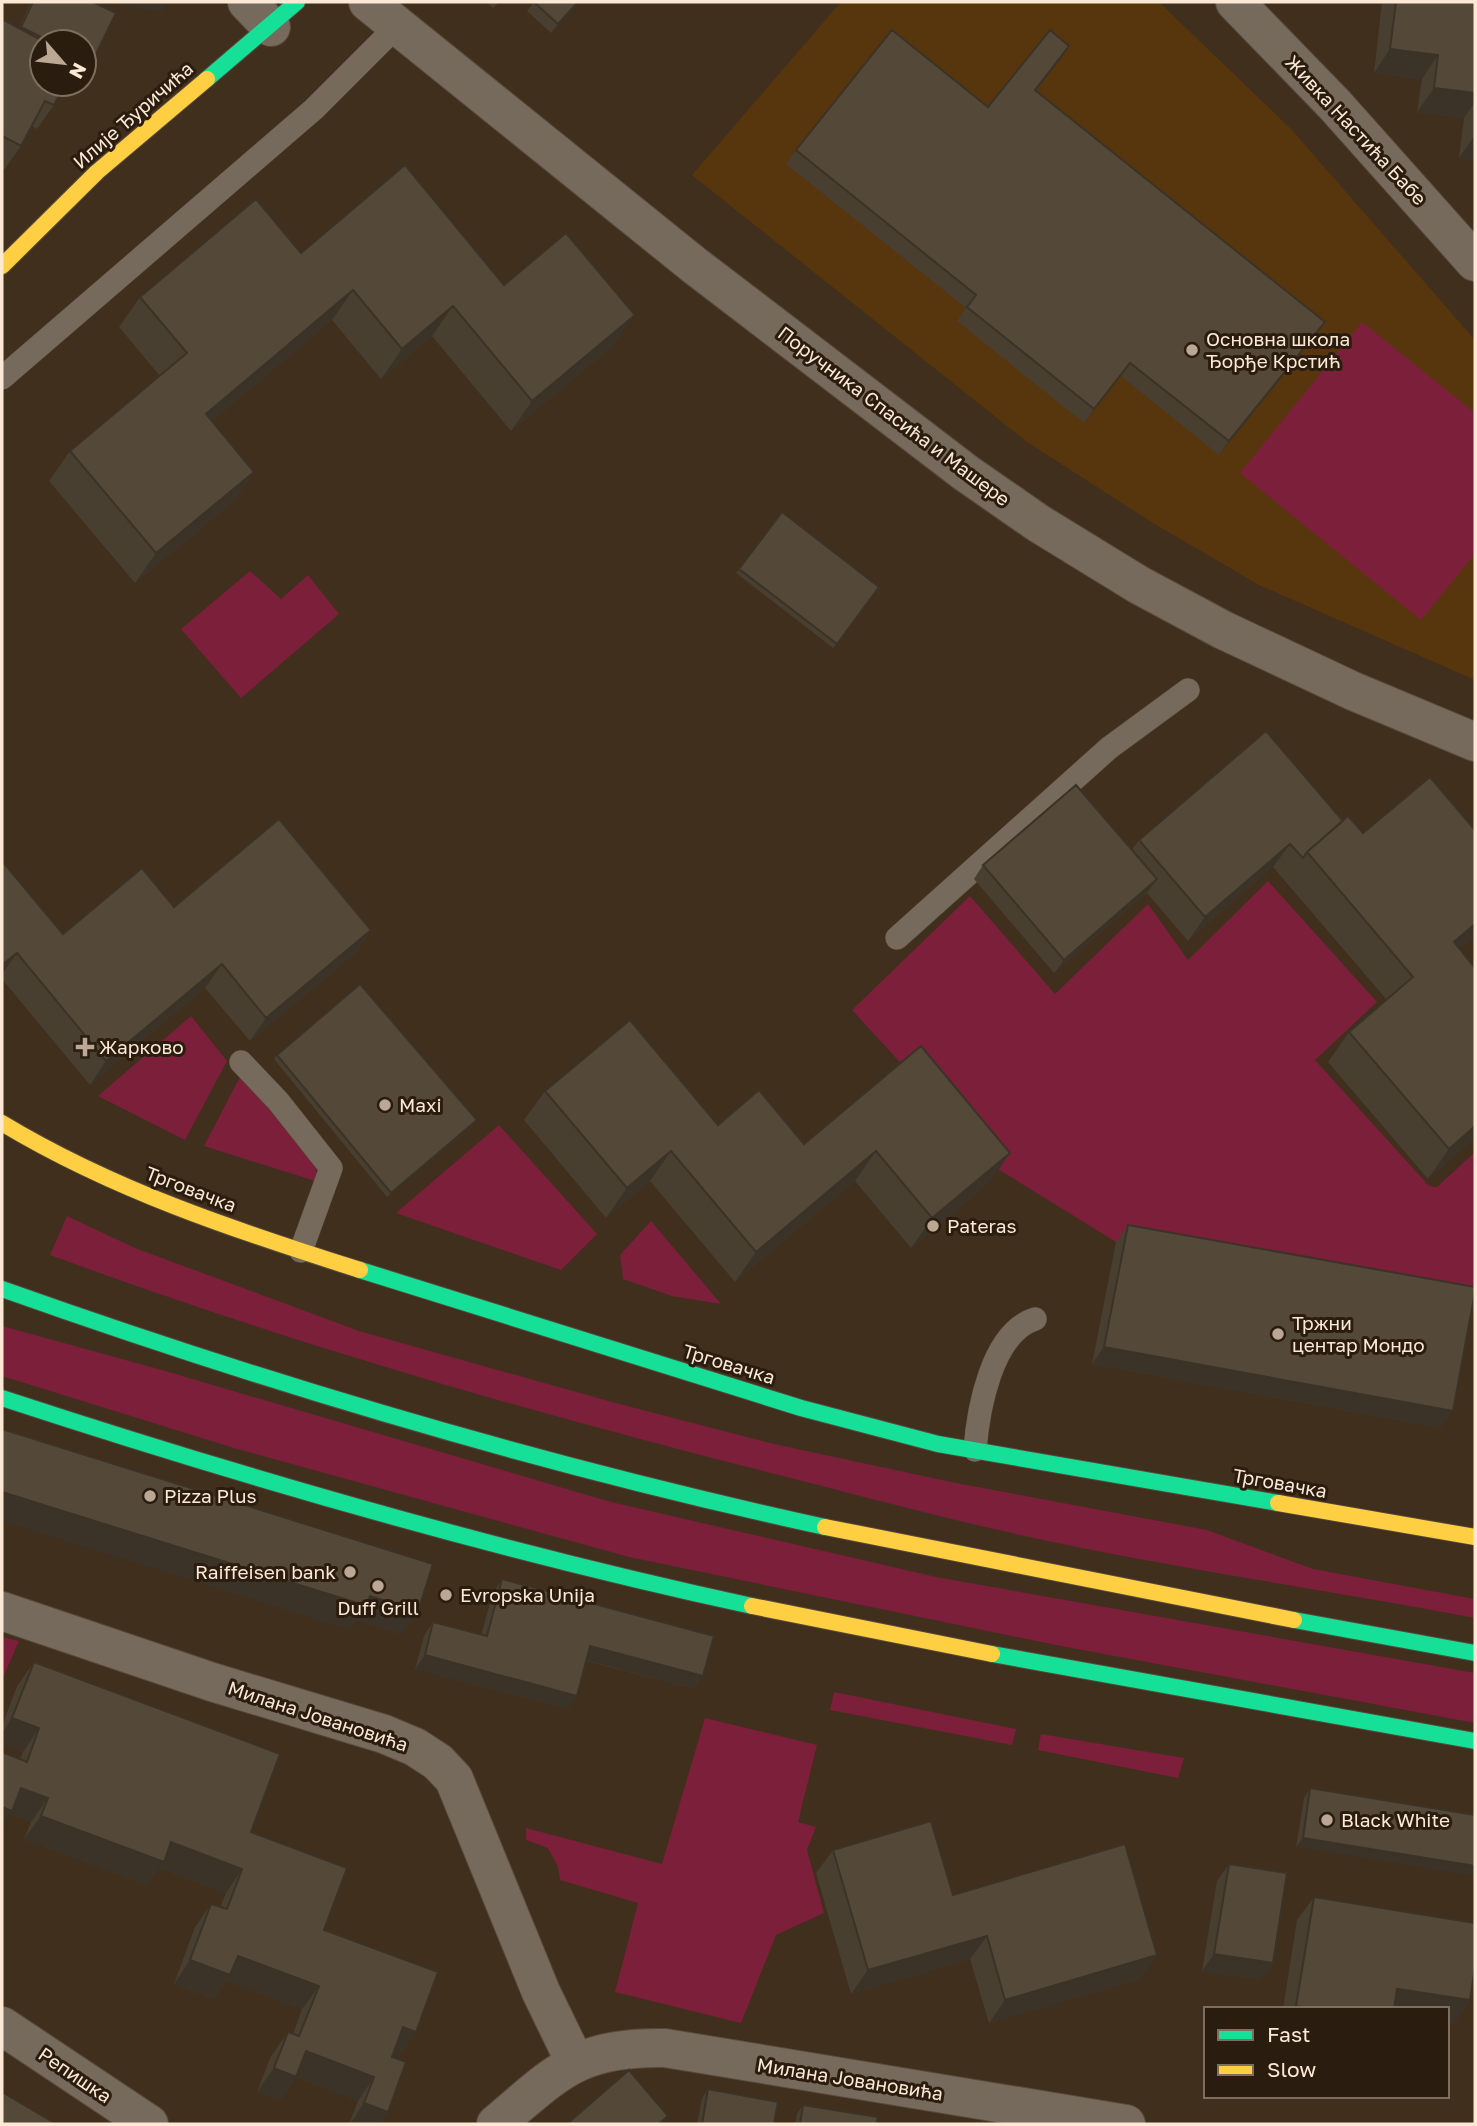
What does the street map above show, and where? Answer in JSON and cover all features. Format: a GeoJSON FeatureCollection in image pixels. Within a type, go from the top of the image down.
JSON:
{"type":"FeatureCollection","features":[{"type":"Feature","properties":{"kind":"main road","name":"Илије Ђуричића"},"geometry":{"type":"LineString","coordinates":[[2,266],[97,172],[272,10]]}},
{"type":"Feature","properties":{"kind":"main road","name":"Трговачка"},"geometry":{"type":"LineString","coordinates":[[2,1123],[60,1158],[160,1201],[301,1251],[788,1404],[975,1450],[1475,1537]]}},
{"type":"Feature","properties":{"kind":"main road"},"geometry":{"type":"LineString","coordinates":[[2,1289],[268,1380],[518,1454],[630,1482],[1054,1575],[1475,1653]]}},
{"type":"Feature","properties":{"kind":"main road"},"geometry":{"type":"LineString","coordinates":[[2,1398],[276,1486],[555,1561],[787,1614],[1475,1741]]}},
{"type":"Feature","properties":{"kind":"street","name":"Поручника Спасића и Машере"},"geometry":{"type":"LineString","coordinates":[[368,2],[694,265],[966,473],[1038,523],[1139,585],[1223,630],[1353,691],[1475,742]]}},
{"type":"Feature","properties":{"kind":"street","name":"Живка Настића Бабе"},"geometry":{"type":"LineString","coordinates":[[1235,2],[1345,116],[1475,262]]}},
{"type":"Feature","properties":{"kind":"street","name":"Милана Јовановића"},"geometry":{"type":"LineString","coordinates":[[2,1611],[212,1682],[384,1734],[415,1747],[438,1762],[454,1779],[541,1992],[575,2062]]}},
{"type":"Feature","properties":{"kind":"street","name":"Репишка"},"geometry":{"type":"LineString","coordinates":[[2,2025],[149,2124]]}},
{"type":"Feature","properties":{"kind":"street","name":"Милана Јовановића"},"geometry":{"type":"LineString","coordinates":[[496,2124],[575,2062],[606,2051],[664,2048],[1126,2124]]}},
{"type":"Feature","properties":{"kind":"lane"},"geometry":{"type":"LineString","coordinates":[[2,378],[314,109],[398,25]]}},
{"type":"Feature","properties":{"kind":"lane"},"geometry":{"type":"LineString","coordinates":[[897,938],[1109,748],[1188,690]]}},
{"type":"Feature","properties":{"kind":"lane"},"geometry":{"type":"LineString","coordinates":[[241,1062],[278,1101],[331,1168],[301,1251]]}},
{"type":"Feature","properties":{"kind":"lane"},"geometry":{"type":"LineString","coordinates":[[975,1450],[978,1415],[995,1358],[1024,1323],[1035,1320]]}},
{"type":"Feature","properties":{"kind":"shaded area","name":"Основна школа Ђорђе Крстић"},"geometry":{"type":"Polygon","coordinates":[[[841,2],[1159,2],[1291,129],[1475,340],[1475,680],[1259,585],[1153,523],[1027,442],[692,175],[841,2]]]}},
{"type":"Feature","properties":{"kind":"shaded area"},"geometry":{"type":"Polygon","coordinates":[[[1362,322],[1475,413],[1475,554],[1421,620],[1240,473],[1362,322]]]}},
{"type":"Feature","properties":{"kind":"shaded area"},"geometry":{"type":"Polygon","coordinates":[[[250,571],[281,599],[308,575],[339,614],[241,698],[181,629],[250,571]]]}},
{"type":"Feature","properties":{"kind":"shaded area"},"geometry":{"type":"Polygon","coordinates":[[[1268,881],[1377,1002],[1315,1060],[1429,1186],[1437,1187],[1475,1152],[1475,1306],[1116,1242],[998,1169],[852,1010],[970,896],[1055,994],[1148,904],[1188,960],[1268,881]]]}},
{"type":"Feature","properties":{"kind":"shaded area"},"geometry":{"type":"Polygon","coordinates":[[[191,1016],[227,1061],[185,1140],[98,1096],[191,1016]]]}},
{"type":"Feature","properties":{"kind":"shaded area"},"geometry":{"type":"Polygon","coordinates":[[[242,1073],[317,1167],[315,1181],[204,1146],[242,1073]]]}},
{"type":"Feature","properties":{"kind":"shaded area"},"geometry":{"type":"Polygon","coordinates":[[[499,1125],[597,1234],[561,1270],[396,1213],[499,1125]]]}},
{"type":"Feature","properties":{"kind":"shaded area"},"geometry":{"type":"Polygon","coordinates":[[[67,1216],[135,1248],[359,1331],[774,1444],[956,1483],[1207,1530],[1313,1569],[1475,1599],[1475,1618],[1006,1532],[503,1401],[230,1318],[50,1255],[67,1216]]]}},
{"type":"Feature","properties":{"kind":"shaded area"},"geometry":{"type":"Polygon","coordinates":[[[651,1221],[721,1304],[672,1296],[623,1279],[620,1255],[651,1221]]]}},
{"type":"Feature","properties":{"kind":"shaded area"},"geometry":{"type":"Polygon","coordinates":[[[2,1326],[162,1370],[611,1502],[936,1577],[1475,1673],[1475,1723],[1061,1646],[629,1557],[234,1448],[2,1376],[2,1326]]]}},
{"type":"Feature","properties":{"kind":"shaded area"},"geometry":{"type":"Polygon","coordinates":[[[2,1637],[19,1641],[2,1680],[2,1637]]]}},
{"type":"Feature","properties":{"kind":"shaded area"},"geometry":{"type":"Polygon","coordinates":[[[834,1692],[1016,1729],[1012,1745],[830,1710],[834,1692]]]}},
{"type":"Feature","properties":{"kind":"shaded area"},"geometry":{"type":"Polygon","coordinates":[[[705,1718],[817,1745],[798,1822],[816,1827],[807,1850],[824,1913],[776,1935],[741,2023],[615,1992],[638,1903],[560,1880],[558,1867],[548,1848],[526,1840],[526,1828],[662,1864],[705,1718]]]}},
{"type":"Feature","properties":{"kind":"shaded area"},"geometry":{"type":"Polygon","coordinates":[[[1041,1734],[1184,1758],[1178,1778],[1038,1750],[1041,1734]]]}},
{"type":"Feature","properties":{"kind":"building"},"geometry":{"type":"Polygon","coordinates":[[[33,2],[93,2],[116,13],[98,50],[98,28],[28,28],[28,30],[21,27],[33,2]]]}},
{"type":"Feature","properties":{"kind":"building"},"geometry":{"type":"Polygon","coordinates":[[[534,2],[578,2],[558,24],[534,2]]]}},
{"type":"Feature","properties":{"kind":"building"},"geometry":{"type":"Polygon","coordinates":[[[1396,2],[1475,2],[1475,93],[1434,88],[1438,55],[1390,49],[1396,2]]]}},
{"type":"Feature","properties":{"kind":"building"},"geometry":{"type":"Polygon","coordinates":[[[2,19],[28,33],[28,98],[58,98],[54,105],[45,101],[21,146],[2,136],[2,19]]]}},
{"type":"Feature","properties":{"kind":"building"},"geometry":{"type":"Polygon","coordinates":[[[892,30],[988,107],[1050,30],[1069,46],[1035,90],[1325,322],[1229,441],[1130,363],[1094,409],[967,307],[976,295],[796,150],[892,30]]]}},
{"type":"Feature","properties":{"kind":"building"},"geometry":{"type":"Polygon","coordinates":[[[405,165],[504,285],[566,233],[635,315],[532,401],[453,306],[402,349],[353,290],[206,414],[254,472],[156,553],[70,451],[187,353],[140,297],[256,199],[301,253],[405,165]]]}},
{"type":"Feature","properties":{"kind":"building"},"geometry":{"type":"Polygon","coordinates":[[[782,512],[879,587],[837,644],[739,569],[782,512]]]}},
{"type":"Feature","properties":{"kind":"building"},"geometry":{"type":"Polygon","coordinates":[[[1266,731],[1343,821],[1303,858],[1290,844],[1205,917],[1139,840],[1266,731]]]}},
{"type":"Feature","properties":{"kind":"building"},"geometry":{"type":"Polygon","coordinates":[[[1430,777],[1475,830],[1475,924],[1454,942],[1475,968],[1475,1126],[1449,1149],[1349,1032],[1413,977],[1307,852],[1348,816],[1363,833],[1430,777]]]}},
{"type":"Feature","properties":{"kind":"building"},"geometry":{"type":"Polygon","coordinates":[[[1076,785],[1157,879],[1064,960],[983,865],[1076,785]]]}},
{"type":"Feature","properties":{"kind":"building"},"geometry":{"type":"Polygon","coordinates":[[[279,819],[371,930],[266,1018],[222,964],[106,1061],[17,953],[2,965],[2,861],[63,934],[142,868],[174,907],[279,819]]]}},
{"type":"Feature","properties":{"kind":"building","name":"Maxi"},"geometry":{"type":"Polygon","coordinates":[[[360,984],[477,1120],[391,1193],[277,1055],[360,984]]]}},
{"type":"Feature","properties":{"kind":"building"},"geometry":{"type":"Polygon","coordinates":[[[630,1020],[718,1125],[759,1090],[804,1144],[921,1046],[1010,1153],[932,1218],[876,1151],[756,1252],[671,1151],[627,1188],[545,1091],[630,1020]]]}},
{"type":"Feature","properties":{"kind":"building","name":"Тржни центар Мондо"},"geometry":{"type":"Polygon","coordinates":[[[1128,1225],[1475,1287],[1453,1411],[1104,1347],[1128,1225]]]}},
{"type":"Feature","properties":{"kind":"building"},"geometry":{"type":"Polygon","coordinates":[[[2,1429],[433,1564],[418,1611],[370,1596],[367,1606],[2,1492],[2,1429]]]}},
{"type":"Feature","properties":{"kind":"building"},"geometry":{"type":"Polygon","coordinates":[[[502,1579],[714,1636],[703,1676],[590,1646],[577,1696],[425,1655],[433,1622],[487,1636],[502,1579]]]}},
{"type":"Feature","properties":{"kind":"building"},"geometry":{"type":"Polygon","coordinates":[[[34,1662],[280,1754],[251,1832],[347,1868],[324,1930],[438,1972],[416,2032],[403,2027],[392,2057],[406,2062],[388,2112],[364,2103],[374,2077],[306,2051],[296,2077],[274,2068],[288,2032],[299,2036],[319,1986],[238,1956],[230,1975],[190,1960],[211,1904],[227,1909],[242,1869],[171,1842],[164,1862],[41,1816],[48,1798],[21,1788],[12,1811],[2,1807],[2,1752],[27,1762],[39,1728],[12,1718],[34,1662]]]}},
{"type":"Feature","properties":{"kind":"building"},"geometry":{"type":"Polygon","coordinates":[[[1310,1788],[1475,1815],[1475,1866],[1303,1838],[1310,1788]]]}},
{"type":"Feature","properties":{"kind":"building"},"geometry":{"type":"Polygon","coordinates":[[[931,1821],[953,1895],[1125,1844],[1157,1955],[1005,2000],[987,1936],[868,1970],[833,1850],[931,1821]]]}},
{"type":"Feature","properties":{"kind":"building"},"geometry":{"type":"Polygon","coordinates":[[[1229,1864],[1287,1873],[1273,1963],[1214,1954],[1229,1864]]]}},
{"type":"Feature","properties":{"kind":"building"},"geometry":{"type":"Polygon","coordinates":[[[1314,1897],[1475,1923],[1475,1967],[1470,2000],[1397,1989],[1394,2007],[1296,2006],[1314,1897]]]}},
{"type":"Feature","properties":{"kind":"building"},"geometry":{"type":"Polygon","coordinates":[[[629,2070],[668,2116],[659,2124],[567,2124],[629,2070]]]}},
{"type":"Feature","properties":{"kind":"building"},"geometry":{"type":"Polygon","coordinates":[[[708,2089],[778,2102],[774,2124],[702,2124],[708,2089]]]}},
{"type":"Feature","properties":{"kind":"building"},"geometry":{"type":"Polygon","coordinates":[[[2,2092],[56,2124],[2,2124],[2,2092]]]}},
{"type":"Feature","properties":{"kind":"building"},"geometry":{"type":"Polygon","coordinates":[[[803,2105],[878,2117],[876,2124],[800,2124],[803,2105]]]}},
{"type":"Feature","properties":{"kind":"traffic: fast"},"geometry":{"type":"LineString","coordinates":[[207,79],[297,2]]}},
{"type":"Feature","properties":{"kind":"traffic: fast"},"geometry":{"type":"LineString","coordinates":[[360,1270],[801,1408],[938,1444],[1278,1503]]}},
{"type":"Feature","properties":{"kind":"traffic: fast"},"geometry":{"type":"LineString","coordinates":[[2,1289],[205,1358],[410,1421],[616,1478],[825,1527]]}},
{"type":"Feature","properties":{"kind":"traffic: fast"},"geometry":{"type":"LineString","coordinates":[[2,1398],[374,1512],[562,1562],[752,1606]]}},
{"type":"Feature","properties":{"kind":"traffic: fast"},"geometry":{"type":"LineString","coordinates":[[1294,1620],[1475,1653]]}},
{"type":"Feature","properties":{"kind":"traffic: fast"},"geometry":{"type":"LineString","coordinates":[[992,1654],[1475,1741]]}},
{"type":"Feature","properties":{"kind":"traffic: slow"},"geometry":{"type":"LineString","coordinates":[[2,266],[97,172],[207,79]]}},
{"type":"Feature","properties":{"kind":"traffic: slow"},"geometry":{"type":"LineString","coordinates":[[2,1123],[87,1169],[132,1189],[222,1224],[360,1270]]}},
{"type":"Feature","properties":{"kind":"traffic: slow"},"geometry":{"type":"LineString","coordinates":[[1278,1503],[1475,1537]]}},
{"type":"Feature","properties":{"kind":"traffic: slow"},"geometry":{"type":"LineString","coordinates":[[825,1527],[1294,1620]]}},
{"type":"Feature","properties":{"kind":"traffic: slow"},"geometry":{"type":"LineString","coordinates":[[752,1606],[992,1654]]}},
{"type":"Feature","properties":{"kind":"place","name":"Основна школа Ђорђе Крстић"},"geometry":{"type":"Point","coordinates":[1192,350]}},
{"type":"Feature","properties":{"kind":"place","name":"Жарково"},"geometry":{"type":"Point","coordinates":[85,1047]}},
{"type":"Feature","properties":{"kind":"place","name":"Maxi"},"geometry":{"type":"Point","coordinates":[385,1105]}},
{"type":"Feature","properties":{"kind":"place","name":"Pateras"},"geometry":{"type":"Point","coordinates":[933,1226]}},
{"type":"Feature","properties":{"kind":"place","name":"Тржни центар Мондо"},"geometry":{"type":"Point","coordinates":[1278,1334]}},
{"type":"Feature","properties":{"kind":"place","name":"Pizza Plus"},"geometry":{"type":"Point","coordinates":[150,1496]}},
{"type":"Feature","properties":{"kind":"place","name":"Raiffeisen bank"},"geometry":{"type":"Point","coordinates":[350,1572]}},
{"type":"Feature","properties":{"kind":"place","name":"Duff Grill"},"geometry":{"type":"Point","coordinates":[378,1586]}},
{"type":"Feature","properties":{"kind":"place","name":"Evropska Unija"},"geometry":{"type":"Point","coordinates":[446,1595]}},
{"type":"Feature","properties":{"kind":"place","name":"Black White"},"geometry":{"type":"Point","coordinates":[1327,1820]}}]}
